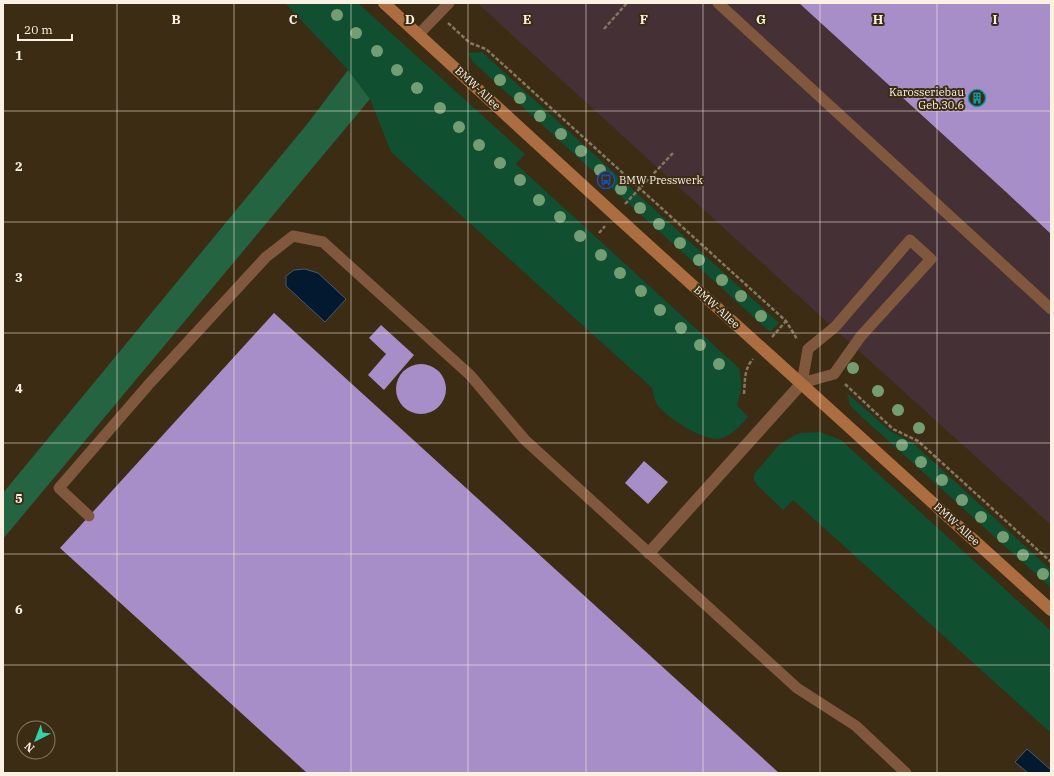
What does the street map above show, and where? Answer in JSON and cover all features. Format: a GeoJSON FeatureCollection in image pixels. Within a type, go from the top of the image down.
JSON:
{"type":"FeatureCollection","features":[{"type":"Feature","properties":{"kind":"main road","name":"BMW-Allee"},"geometry":{"type":"LineString","coordinates":[[384,3],[615,215],[1051,610]]}},
{"type":"Feature","properties":{"kind":"street"},"geometry":{"type":"LineString","coordinates":[[649,553],[802,383]]}},
{"type":"Feature","properties":{"kind":"lane"},"geometry":{"type":"LineString","coordinates":[[419,34],[449,3]]}},
{"type":"Feature","properties":{"kind":"lane"},"geometry":{"type":"LineString","coordinates":[[718,3],[1051,309]]}},
{"type":"Feature","properties":{"kind":"lane"},"geometry":{"type":"LineString","coordinates":[[89,516],[59,488],[150,383],[266,257],[293,236],[323,242],[470,375],[525,440],[797,688],[856,726],[906,773]]}},
{"type":"Feature","properties":{"kind":"lane"},"geometry":{"type":"LineString","coordinates":[[910,240],[931,259],[861,336],[834,374],[802,383],[808,349],[834,327],[910,240]]}},
{"type":"Feature","properties":{"kind":"path"},"geometry":{"type":"LineString","coordinates":[[604,29],[627,3]]}},
{"type":"Feature","properties":{"kind":"path"},"geometry":{"type":"LineString","coordinates":[[437,14],[470,42],[486,49],[786,321],[795,338],[808,349]]}},
{"type":"Feature","properties":{"kind":"path"},"geometry":{"type":"LineString","coordinates":[[599,232],[674,152]]}},
{"type":"Feature","properties":{"kind":"path"},"geometry":{"type":"LineString","coordinates":[[834,374],[893,429],[918,441],[1051,562]]}},
{"type":"Feature","properties":{"kind":"shaded area"},"geometry":{"type":"Polygon","coordinates":[[[477,3],[1051,3],[1051,525],[795,293],[477,3]]]}},
{"type":"Feature","properties":{"kind":"green space"},"geometry":{"type":"Polygon","coordinates":[[[285,3],[358,3],[525,154],[516,164],[739,368],[741,386],[737,405],[748,417],[743,423],[730,434],[722,438],[715,439],[706,437],[687,428],[663,411],[657,404],[652,388],[391,152],[370,99],[348,70],[285,3]]]}},
{"type":"Feature","properties":{"kind":"green space"},"geometry":{"type":"Polygon","coordinates":[[[482,52],[779,323],[770,332],[473,62],[468,53],[482,52]]]}},
{"type":"Feature","properties":{"kind":"green space"},"geometry":{"type":"Polygon","coordinates":[[[348,70],[370,99],[3,539],[3,493],[308,123],[348,70]]]}},
{"type":"Feature","properties":{"kind":"green space"},"geometry":{"type":"Polygon","coordinates":[[[847,393],[890,431],[913,443],[1051,570],[1051,588],[862,417],[850,405],[847,393]]]}},
{"type":"Feature","properties":{"kind":"green space"},"geometry":{"type":"Polygon","coordinates":[[[820,432],[841,440],[1051,631],[1051,733],[793,500],[783,510],[757,485],[754,480],[754,474],[779,445],[800,433],[820,432]]]}},
{"type":"Feature","properties":{"kind":"water"},"geometry":{"type":"Polygon","coordinates":[[[305,269],[318,273],[346,299],[325,322],[286,286],[286,276],[294,270],[305,269]]]}},
{"type":"Feature","properties":{"kind":"water"},"geometry":{"type":"Polygon","coordinates":[[[1027,749],[1051,770],[1051,773],[1028,773],[1015,762],[1027,749]]]}},
{"type":"Feature","properties":{"kind":"building","name":"Karosseriebau Geb.30.6"},"geometry":{"type":"Polygon","coordinates":[[[799,3],[1051,3],[1051,234],[1006,192],[799,3]]]}},
{"type":"Feature","properties":{"kind":"building"},"geometry":{"type":"Polygon","coordinates":[[[274,313],[779,773],[307,773],[60,548],[274,313]]]}},
{"type":"Feature","properties":{"kind":"building"},"geometry":{"type":"Polygon","coordinates":[[[381,325],[414,355],[384,390],[368,375],[386,354],[369,338],[381,325]]]}},
{"type":"Feature","properties":{"kind":"building"},"geometry":{"type":"Polygon","coordinates":[[[421,364],[435,368],[442,375],[446,389],[442,403],[435,410],[421,414],[407,410],[400,403],[396,389],[400,375],[407,368],[421,364]]]}},
{"type":"Feature","properties":{"kind":"building"},"geometry":{"type":"Polygon","coordinates":[[[644,461],[668,482],[648,504],[625,483],[644,461]]]}},
{"type":"Feature","properties":{"kind":"place","name":"Karosseriebau Geb.30.6"},"geometry":{"type":"Point","coordinates":[977,98]}},
{"type":"Feature","properties":{"kind":"place","name":"BMW Presswerk"},"geometry":{"type":"Point","coordinates":[606,180]}}]}
